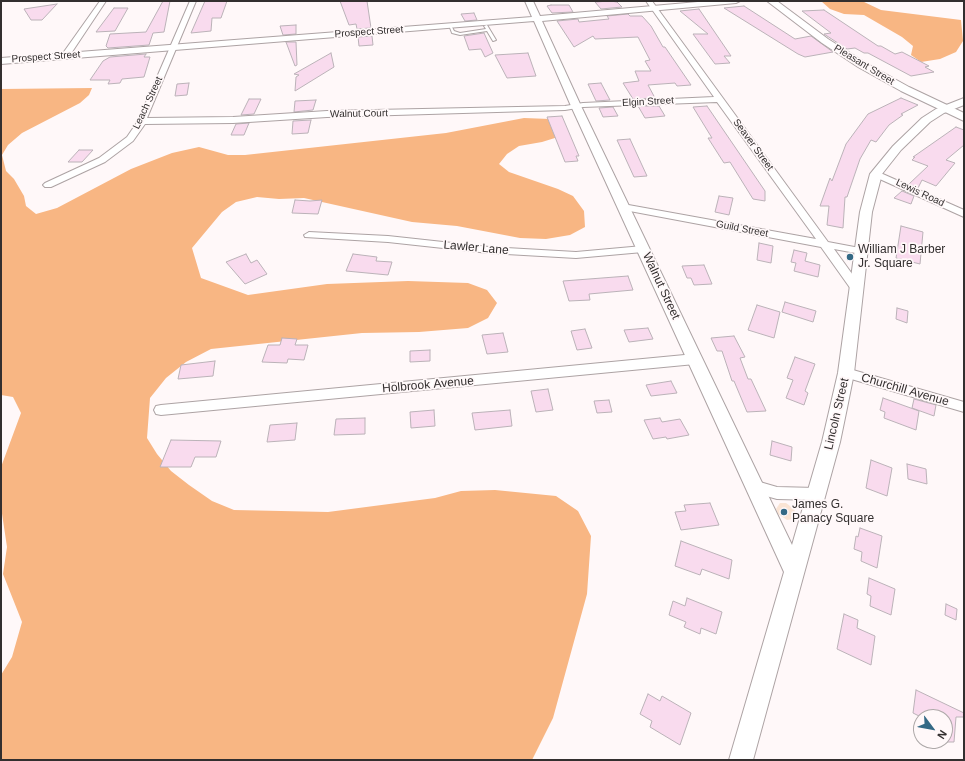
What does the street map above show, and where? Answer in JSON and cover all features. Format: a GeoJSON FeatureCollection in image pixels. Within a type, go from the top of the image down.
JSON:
{"type":"FeatureCollection","features":[{"type":"Feature","properties":{"kind":"main road","name":"Pleasant Street"},"geometry":{"type":"LineString","coordinates":[[771,1],[825,41],[862,65],[906,89],[964,117]]}},
{"type":"Feature","properties":{"kind":"street"},"geometry":{"type":"LineString","coordinates":[[65,56],[103,1]]}},
{"type":"Feature","properties":{"kind":"street","name":"Leach Street"},"geometry":{"type":"LineString","coordinates":[[48,185],[102,160],[130,139],[142,121],[193,1]]}},
{"type":"Feature","properties":{"kind":"street","name":"Walnut Street"},"geometry":{"type":"LineString","coordinates":[[529,1],[576,106],[696,359],[753,486],[794,571]]}},
{"type":"Feature","properties":{"kind":"street","name":"Prospect Street"},"geometry":{"type":"LineString","coordinates":[[1,61],[450,26],[486,26],[651,5],[736,1]]}},
{"type":"Feature","properties":{"kind":"street","name":"Seaver Street"},"geometry":{"type":"LineString","coordinates":[[651,5],[857,289]]}},
{"type":"Feature","properties":{"kind":"street","name":"Elgin Street"},"geometry":{"type":"LineString","coordinates":[[576,106],[719,99]]}},
{"type":"Feature","properties":{"kind":"street","name":"Lincoln Street"},"geometry":{"type":"LineString","coordinates":[[741,760],[831,442],[846,373],[866,212],[876,174],[897,148],[921,124],[932,115],[964,101]]}},
{"type":"Feature","properties":{"kind":"street","name":"Walnut Court"},"geometry":{"type":"LineString","coordinates":[[142,121],[233,120],[327,114],[484,111],[576,106]]}},
{"type":"Feature","properties":{"kind":"street","name":"Lewis Road"},"geometry":{"type":"LineString","coordinates":[[876,174],[964,214]]}},
{"type":"Feature","properties":{"kind":"street","name":"Guild Street"},"geometry":{"type":"LineString","coordinates":[[623,207],[861,251]]}},
{"type":"Feature","properties":{"kind":"street","name":"Lawler Lane"},"geometry":{"type":"LineString","coordinates":[[309,235],[388,239],[489,250],[576,255],[643,249]]}},
{"type":"Feature","properties":{"kind":"street","name":"Holbrook Avenue"},"geometry":{"type":"LineString","coordinates":[[161,410],[696,359]]}},
{"type":"Feature","properties":{"kind":"street","name":"Churchill Avenue"},"geometry":{"type":"LineString","coordinates":[[846,373],[964,407]]}},
{"type":"Feature","properties":{"kind":"street"},"geometry":{"type":"LineString","coordinates":[[753,486],[777,493],[816,494]]}},
{"type":"Feature","properties":{"kind":"lane"},"geometry":{"type":"LineString","coordinates":[[486,26],[494,40]]}},
{"type":"Feature","properties":{"kind":"shaded area"},"geometry":{"type":"Polygon","coordinates":[[[821,1],[862,1],[881,10],[961,20],[963,41],[956,52],[940,59],[921,62],[911,55],[913,46],[902,37],[864,15],[844,14],[830,9],[821,1]]]}},
{"type":"Feature","properties":{"kind":"shaded area"},"geometry":{"type":"Polygon","coordinates":[[[92,88],[89,95],[80,103],[22,133],[8,145],[2,155],[6,171],[14,179],[24,196],[26,206],[36,214],[57,208],[131,169],[172,153],[199,147],[228,155],[245,155],[446,133],[524,118],[550,119],[558,137],[542,142],[519,146],[507,154],[499,164],[509,172],[558,189],[573,196],[584,211],[585,227],[570,235],[546,239],[520,238],[457,226],[412,222],[304,198],[279,199],[257,197],[236,202],[222,212],[192,248],[201,278],[248,295],[327,284],[408,281],[468,283],[487,290],[497,303],[488,318],[468,328],[419,332],[362,333],[211,349],[186,362],[166,378],[150,398],[147,438],[157,454],[171,471],[212,501],[234,510],[328,512],[435,498],[461,491],[495,490],[556,496],[578,511],[591,536],[587,594],[553,718],[532,760],[1,760],[1,675],[12,657],[22,622],[3,574],[7,547],[1,507],[1,467],[21,413],[13,397],[1,395],[1,89],[92,88]]]}},
{"type":"Feature","properties":{"kind":"shaded area"},"geometry":{"type":"Polygon","coordinates":[[[780,503],[786,503],[794,509],[796,514],[793,519],[787,520],[778,514],[776,509],[780,503]]]}},
{"type":"Feature","properties":{"kind":"building"},"geometry":{"type":"Polygon","coordinates":[[[163,1],[170,1],[164,32],[153,33],[149,45],[108,48],[106,46],[110,34],[146,32],[163,1]]]}},
{"type":"Feature","properties":{"kind":"building"},"geometry":{"type":"Polygon","coordinates":[[[205,1],[227,1],[221,18],[212,18],[211,31],[191,33],[205,1]]]}},
{"type":"Feature","properties":{"kind":"building"},"geometry":{"type":"Polygon","coordinates":[[[340,1],[367,1],[371,28],[357,29],[356,24],[349,25],[340,1]]]}},
{"type":"Feature","properties":{"kind":"building"},"geometry":{"type":"Polygon","coordinates":[[[595,2],[617,2],[622,7],[601,9],[595,2]]]}},
{"type":"Feature","properties":{"kind":"building"},"geometry":{"type":"Polygon","coordinates":[[[57,4],[42,20],[31,20],[24,9],[57,4]]]}},
{"type":"Feature","properties":{"kind":"building"},"geometry":{"type":"Polygon","coordinates":[[[569,5],[573,12],[552,13],[547,6],[569,5]]]}},
{"type":"Feature","properties":{"kind":"building"},"geometry":{"type":"Polygon","coordinates":[[[744,6],[795,39],[811,36],[833,52],[805,57],[724,8],[744,6]]]}},
{"type":"Feature","properties":{"kind":"building"},"geometry":{"type":"Polygon","coordinates":[[[114,8],[128,8],[115,31],[96,32],[114,8]]]}},
{"type":"Feature","properties":{"kind":"building"},"geometry":{"type":"Polygon","coordinates":[[[699,9],[731,56],[724,56],[730,63],[715,64],[693,34],[708,34],[680,11],[699,9]]]}},
{"type":"Feature","properties":{"kind":"building"},"geometry":{"type":"Polygon","coordinates":[[[824,10],[878,46],[881,46],[895,54],[902,52],[929,66],[925,67],[934,72],[911,76],[868,53],[864,53],[855,48],[847,49],[824,34],[831,33],[802,11],[824,10]]]}},
{"type":"Feature","properties":{"kind":"building"},"geometry":{"type":"Polygon","coordinates":[[[474,13],[477,20],[465,21],[461,14],[474,13]]]}},
{"type":"Feature","properties":{"kind":"building"},"geometry":{"type":"Polygon","coordinates":[[[628,14],[630,16],[642,16],[651,26],[663,47],[665,47],[691,85],[677,86],[675,83],[648,85],[655,98],[633,99],[623,83],[639,81],[635,71],[651,71],[645,61],[650,60],[638,37],[595,39],[593,36],[574,47],[557,21],[578,19],[579,22],[609,19],[607,16],[628,14]]]}},
{"type":"Feature","properties":{"kind":"building"},"geometry":{"type":"Polygon","coordinates":[[[296,25],[296,34],[283,35],[280,26],[296,25]]]}},
{"type":"Feature","properties":{"kind":"building"},"geometry":{"type":"Polygon","coordinates":[[[484,33],[493,53],[485,57],[481,49],[469,50],[464,36],[484,33]]]}},
{"type":"Feature","properties":{"kind":"building"},"geometry":{"type":"Polygon","coordinates":[[[372,36],[373,45],[359,46],[358,37],[372,36]]]}},
{"type":"Feature","properties":{"kind":"building"},"geometry":{"type":"Polygon","coordinates":[[[286,42],[296,42],[297,65],[295,66],[286,42]]]}},
{"type":"Feature","properties":{"kind":"building"},"geometry":{"type":"Polygon","coordinates":[[[331,53],[334,67],[295,91],[296,77],[299,75],[294,74],[331,53]]]}},
{"type":"Feature","properties":{"kind":"building"},"geometry":{"type":"Polygon","coordinates":[[[528,53],[536,76],[507,78],[495,55],[528,53]]]}},
{"type":"Feature","properties":{"kind":"building"},"geometry":{"type":"Polygon","coordinates":[[[146,54],[144,57],[150,57],[144,77],[122,79],[120,83],[108,84],[110,80],[90,80],[103,61],[110,57],[146,54]]]}},
{"type":"Feature","properties":{"kind":"building"},"geometry":{"type":"Polygon","coordinates":[[[189,83],[187,95],[175,96],[177,84],[189,83]]]}},
{"type":"Feature","properties":{"kind":"building"},"geometry":{"type":"Polygon","coordinates":[[[601,83],[610,100],[596,101],[588,84],[601,83]]]}},
{"type":"Feature","properties":{"kind":"building"},"geometry":{"type":"Polygon","coordinates":[[[901,98],[918,105],[901,114],[903,115],[889,125],[876,142],[871,140],[860,159],[847,197],[845,197],[843,228],[827,225],[829,206],[820,206],[830,178],[832,181],[846,144],[868,114],[901,98]]]}},
{"type":"Feature","properties":{"kind":"building"},"geometry":{"type":"Polygon","coordinates":[[[249,99],[261,99],[254,114],[241,115],[249,99]]]}},
{"type":"Feature","properties":{"kind":"building"},"geometry":{"type":"Polygon","coordinates":[[[316,100],[313,110],[294,112],[295,101],[316,100]]]}},
{"type":"Feature","properties":{"kind":"building"},"geometry":{"type":"Polygon","coordinates":[[[638,106],[659,106],[665,116],[645,118],[638,106]]]}},
{"type":"Feature","properties":{"kind":"building"},"geometry":{"type":"Polygon","coordinates":[[[707,106],[765,191],[765,201],[753,199],[730,162],[724,163],[708,138],[712,138],[693,107],[707,106]]]}},
{"type":"Feature","properties":{"kind":"building"},"geometry":{"type":"Polygon","coordinates":[[[613,107],[618,116],[603,117],[599,108],[613,107]]]}},
{"type":"Feature","properties":{"kind":"building"},"geometry":{"type":"Polygon","coordinates":[[[562,116],[579,156],[576,156],[578,161],[565,162],[547,117],[562,116]]]}},
{"type":"Feature","properties":{"kind":"building"},"geometry":{"type":"Polygon","coordinates":[[[311,120],[308,133],[292,134],[293,121],[311,120]]]}},
{"type":"Feature","properties":{"kind":"building"},"geometry":{"type":"Polygon","coordinates":[[[249,123],[244,135],[231,135],[236,124],[249,123]]]}},
{"type":"Feature","properties":{"kind":"building"},"geometry":{"type":"Polygon","coordinates":[[[956,127],[964,130],[964,145],[946,160],[955,163],[936,186],[922,180],[918,188],[909,184],[928,166],[912,160],[915,157],[913,157],[956,127]]]}},
{"type":"Feature","properties":{"kind":"building"},"geometry":{"type":"Polygon","coordinates":[[[630,139],[647,176],[634,177],[617,140],[630,139]]]}},
{"type":"Feature","properties":{"kind":"building"},"geometry":{"type":"Polygon","coordinates":[[[79,150],[93,150],[82,162],[68,162],[79,150]]]}},
{"type":"Feature","properties":{"kind":"building"},"geometry":{"type":"Polygon","coordinates":[[[902,191],[914,196],[911,204],[894,198],[902,191]]]}},
{"type":"Feature","properties":{"kind":"building"},"geometry":{"type":"Polygon","coordinates":[[[719,196],[733,198],[729,215],[715,212],[719,196]]]}},
{"type":"Feature","properties":{"kind":"building"},"geometry":{"type":"Polygon","coordinates":[[[295,200],[322,200],[318,214],[292,213],[295,200]]]}},
{"type":"Feature","properties":{"kind":"building"},"geometry":{"type":"Polygon","coordinates":[[[901,226],[923,232],[920,264],[896,258],[901,226]]]}},
{"type":"Feature","properties":{"kind":"building"},"geometry":{"type":"Polygon","coordinates":[[[759,243],[773,246],[771,263],[757,260],[759,243]]]}},
{"type":"Feature","properties":{"kind":"building"},"geometry":{"type":"Polygon","coordinates":[[[794,250],[807,253],[805,261],[820,265],[818,277],[794,271],[796,263],[791,262],[794,250]]]}},
{"type":"Feature","properties":{"kind":"building"},"geometry":{"type":"Polygon","coordinates":[[[246,254],[251,263],[257,260],[267,274],[245,284],[226,262],[246,254]]]}},
{"type":"Feature","properties":{"kind":"building"},"geometry":{"type":"Polygon","coordinates":[[[353,254],[377,257],[376,261],[392,262],[388,275],[346,271],[353,254]]]}},
{"type":"Feature","properties":{"kind":"building"},"geometry":{"type":"Polygon","coordinates":[[[704,265],[712,284],[694,285],[691,278],[687,278],[682,266],[704,265]]]}},
{"type":"Feature","properties":{"kind":"building"},"geometry":{"type":"Polygon","coordinates":[[[628,276],[633,290],[589,294],[590,300],[569,301],[563,281],[628,276]]]}},
{"type":"Feature","properties":{"kind":"building"},"geometry":{"type":"Polygon","coordinates":[[[785,302],[816,311],[813,322],[782,312],[785,302]]]}},
{"type":"Feature","properties":{"kind":"building"},"geometry":{"type":"Polygon","coordinates":[[[757,305],[780,312],[774,338],[748,330],[757,305]]]}},
{"type":"Feature","properties":{"kind":"building"},"geometry":{"type":"Polygon","coordinates":[[[897,308],[908,311],[907,323],[896,319],[897,308]]]}},
{"type":"Feature","properties":{"kind":"building"},"geometry":{"type":"Polygon","coordinates":[[[648,328],[653,339],[629,342],[624,330],[648,328]]]}},
{"type":"Feature","properties":{"kind":"building"},"geometry":{"type":"Polygon","coordinates":[[[585,329],[592,348],[577,350],[571,331],[585,329]]]}},
{"type":"Feature","properties":{"kind":"building"},"geometry":{"type":"Polygon","coordinates":[[[503,333],[508,352],[487,354],[482,335],[503,333]]]}},
{"type":"Feature","properties":{"kind":"building"},"geometry":{"type":"Polygon","coordinates":[[[734,336],[745,357],[740,358],[748,379],[751,379],[766,411],[747,412],[734,381],[732,381],[722,351],[717,351],[711,338],[734,336]]]}},
{"type":"Feature","properties":{"kind":"building"},"geometry":{"type":"Polygon","coordinates":[[[282,338],[297,339],[295,345],[308,345],[304,360],[288,359],[287,363],[262,362],[268,345],[280,345],[282,338]]]}},
{"type":"Feature","properties":{"kind":"building"},"geometry":{"type":"Polygon","coordinates":[[[430,350],[430,361],[410,362],[410,351],[430,350]]]}},
{"type":"Feature","properties":{"kind":"building"},"geometry":{"type":"Polygon","coordinates":[[[795,357],[815,364],[805,391],[808,393],[804,405],[786,398],[793,380],[787,378],[795,357]]]}},
{"type":"Feature","properties":{"kind":"building"},"geometry":{"type":"Polygon","coordinates":[[[215,361],[213,376],[178,379],[181,365],[215,361]]]}},
{"type":"Feature","properties":{"kind":"building"},"geometry":{"type":"Polygon","coordinates":[[[671,381],[677,393],[651,396],[646,385],[671,381]]]}},
{"type":"Feature","properties":{"kind":"building"},"geometry":{"type":"Polygon","coordinates":[[[548,389],[553,410],[536,412],[531,391],[548,389]]]}},
{"type":"Feature","properties":{"kind":"building"},"geometry":{"type":"Polygon","coordinates":[[[883,398],[919,411],[916,430],[884,418],[885,412],[880,410],[883,398]]]}},
{"type":"Feature","properties":{"kind":"building"},"geometry":{"type":"Polygon","coordinates":[[[914,399],[936,405],[934,416],[912,408],[914,399]]]}},
{"type":"Feature","properties":{"kind":"building"},"geometry":{"type":"Polygon","coordinates":[[[609,400],[612,412],[597,413],[594,401],[609,400]]]}},
{"type":"Feature","properties":{"kind":"building"},"geometry":{"type":"Polygon","coordinates":[[[434,410],[435,426],[411,428],[410,412],[434,410]]]}},
{"type":"Feature","properties":{"kind":"building"},"geometry":{"type":"Polygon","coordinates":[[[510,410],[512,426],[475,430],[472,413],[510,410]]]}},
{"type":"Feature","properties":{"kind":"building"},"geometry":{"type":"Polygon","coordinates":[[[365,418],[365,434],[334,435],[336,419],[365,418]]]}},
{"type":"Feature","properties":{"kind":"building"},"geometry":{"type":"Polygon","coordinates":[[[660,418],[662,422],[680,419],[689,435],[667,439],[666,437],[653,439],[644,420],[660,418]]]}},
{"type":"Feature","properties":{"kind":"building"},"geometry":{"type":"Polygon","coordinates":[[[297,423],[295,440],[267,442],[270,425],[297,423]]]}},
{"type":"Feature","properties":{"kind":"building"},"geometry":{"type":"Polygon","coordinates":[[[171,440],[221,441],[216,457],[195,457],[191,467],[160,467],[171,440]]]}},
{"type":"Feature","properties":{"kind":"building"},"geometry":{"type":"Polygon","coordinates":[[[772,441],[792,447],[791,461],[770,455],[772,441]]]}},
{"type":"Feature","properties":{"kind":"building"},"geometry":{"type":"Polygon","coordinates":[[[871,460],[892,468],[887,496],[866,488],[871,460]]]}},
{"type":"Feature","properties":{"kind":"building"},"geometry":{"type":"Polygon","coordinates":[[[907,464],[926,469],[927,484],[908,479],[907,464]]]}},
{"type":"Feature","properties":{"kind":"building"},"geometry":{"type":"Polygon","coordinates":[[[710,503],[719,525],[681,530],[675,512],[686,511],[684,505],[710,503]]]}},
{"type":"Feature","properties":{"kind":"building"},"geometry":{"type":"Polygon","coordinates":[[[860,528],[882,536],[877,568],[861,561],[862,552],[854,549],[856,536],[858,537],[860,528]]]}},
{"type":"Feature","properties":{"kind":"building"},"geometry":{"type":"Polygon","coordinates":[[[681,541],[732,560],[729,579],[702,569],[700,575],[675,566],[681,541]]]}},
{"type":"Feature","properties":{"kind":"building"},"geometry":{"type":"Polygon","coordinates":[[[869,578],[895,589],[891,615],[870,606],[871,596],[867,594],[869,578]]]}},
{"type":"Feature","properties":{"kind":"building"},"geometry":{"type":"Polygon","coordinates":[[[687,598],[722,612],[716,634],[701,628],[700,634],[684,627],[686,622],[669,615],[673,601],[685,606],[687,598]]]}},
{"type":"Feature","properties":{"kind":"building"},"geometry":{"type":"Polygon","coordinates":[[[946,604],[957,609],[956,620],[945,615],[946,604]]]}},
{"type":"Feature","properties":{"kind":"building"},"geometry":{"type":"Polygon","coordinates":[[[844,614],[858,620],[857,628],[875,636],[871,665],[837,649],[844,614]]]}},
{"type":"Feature","properties":{"kind":"building"},"geometry":{"type":"Polygon","coordinates":[[[916,690],[964,713],[964,717],[956,717],[954,742],[953,709],[914,709],[916,690]]]}},
{"type":"Feature","properties":{"kind":"building"},"geometry":{"type":"Polygon","coordinates":[[[648,694],[660,701],[662,696],[691,713],[680,745],[650,727],[652,721],[640,714],[648,694]]]}},
{"type":"Feature","properties":{"kind":"place","name":"William J Barber Jr. Square"},"geometry":{"type":"Point","coordinates":[850,257]}},
{"type":"Feature","properties":{"kind":"place","name":"James G. Panacy Square"},"geometry":{"type":"Point","coordinates":[784,512]}}]}
